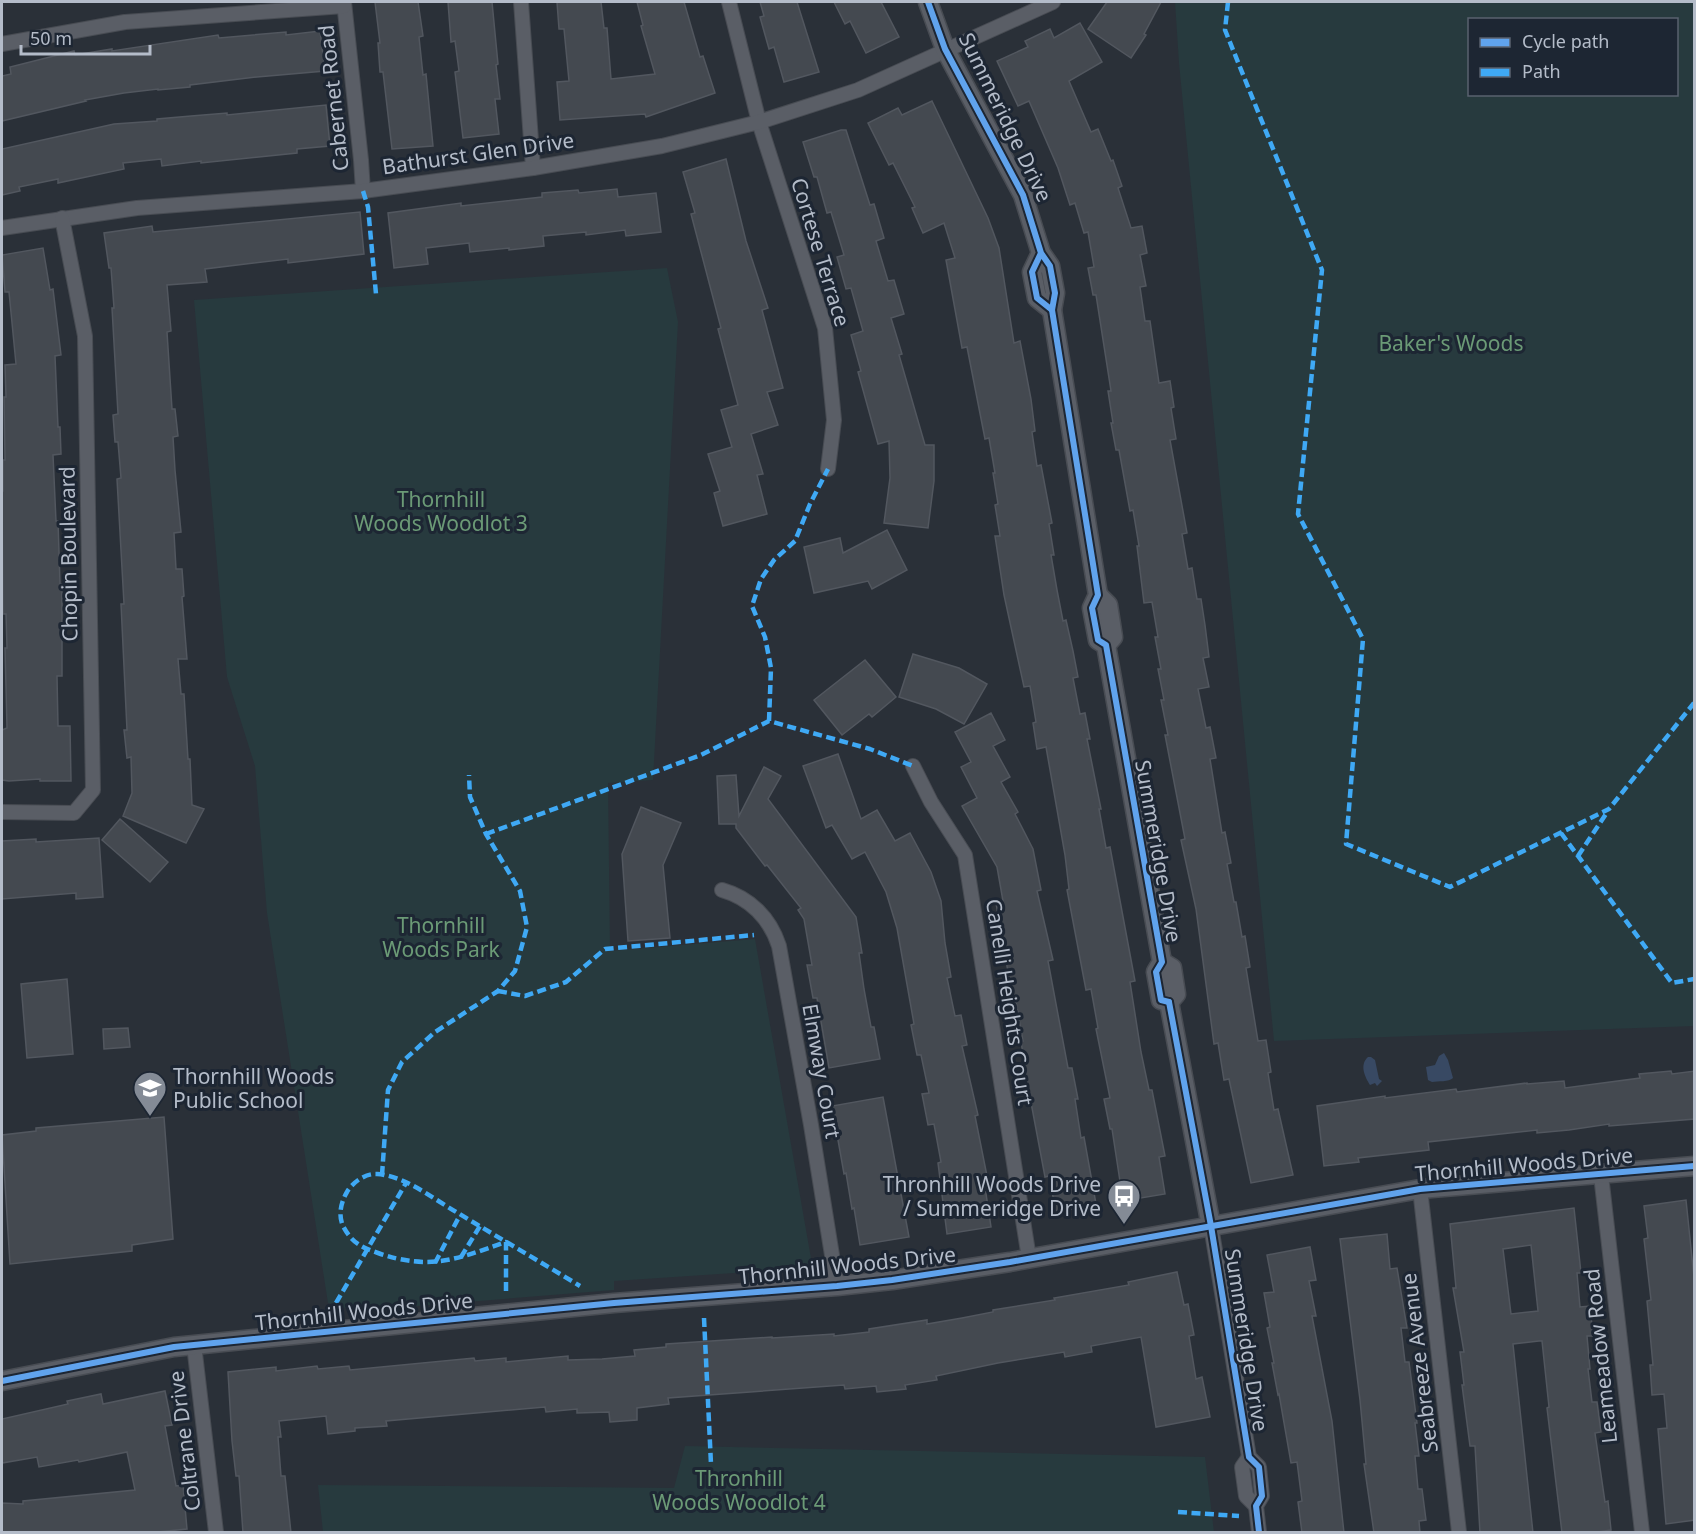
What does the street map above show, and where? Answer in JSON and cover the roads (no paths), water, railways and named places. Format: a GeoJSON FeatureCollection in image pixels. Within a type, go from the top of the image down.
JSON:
{"type":"FeatureCollection","features":[{"type":"Feature","properties":{"kind":"street"},"geometry":{"type":"LineString","coordinates":[[521,2],[533,168]]}},
{"type":"Feature","properties":{"kind":"street","name":"Cortese Terrace"},"geometry":{"type":"LineString","coordinates":[[729,2],[759,122],[825,328],[834,420],[828,469]]}},
{"type":"Feature","properties":{"kind":"street","name":"Summeridge Drive"},"geometry":{"type":"LineString","coordinates":[[928,2],[945,49],[1023,195],[1041,253],[1032,272],[1037,298],[1052,310],[1098,595],[1092,608],[1098,640],[1106,645],[1162,962],[1156,972],[1161,1000],[1169,1002],[1211,1226],[1249,1457],[1259,1467],[1262,1496],[1256,1506],[1259,1533]]}},
{"type":"Feature","properties":{"kind":"street","name":"Bathurst Glen Drive"},"geometry":{"type":"LineString","coordinates":[[2,228],[137,208],[363,191],[533,168],[662,146],[759,122],[858,90],[1053,2]]}},
{"type":"Feature","properties":{"kind":"street"},"geometry":{"type":"LineString","coordinates":[[2,45],[125,22],[344,4]]}},
{"type":"Feature","properties":{"kind":"street","name":"Cabernet Road"},"geometry":{"type":"LineString","coordinates":[[344,4],[363,191]]}},
{"type":"Feature","properties":{"kind":"street","name":"Chopin Boulevard"},"geometry":{"type":"LineString","coordinates":[[2,812],[74,813],[93,790],[86,336],[62,218]]}},
{"type":"Feature","properties":{"kind":"street","name":"Canelli Heights Court"},"geometry":{"type":"LineString","coordinates":[[913,766],[931,802],[965,855],[1029,1258]]}},
{"type":"Feature","properties":{"kind":"street","name":"Elmway Court"},"geometry":{"type":"LineString","coordinates":[[722,890],[741,898],[758,910],[771,927],[779,946],[837,1286]]}},
{"type":"Feature","properties":{"kind":"street","name":"Thornhill Woods Drive"},"geometry":{"type":"LineString","coordinates":[[2,1381],[174,1347],[614,1303],[892,1280],[1420,1189],[1695,1166]]}},
{"type":"Feature","properties":{"kind":"street","name":"Leameadow Road"},"geometry":{"type":"LineString","coordinates":[[1601,1175],[1642,1533]]}},
{"type":"Feature","properties":{"kind":"street","name":"Seabreeze Avenue"},"geometry":{"type":"LineString","coordinates":[[1420,1189],[1459,1533]]}},
{"type":"Feature","properties":{"kind":"street","name":"Coltrane Drive"},"geometry":{"type":"LineString","coordinates":[[194,1345],[216,1533]]}},
{"type":"Feature","properties":{"kind":"water"},"geometry":{"type":"Polygon","coordinates":[[[1444,1053],[1453,1078],[1446,1081],[1428,1080],[1426,1067],[1435,1065],[1439,1056],[1444,1053]]]}},
{"type":"Feature","properties":{"kind":"water"},"geometry":{"type":"Polygon","coordinates":[[[1368,1057],[1375,1060],[1379,1079],[1382,1081],[1377,1086],[1375,1083],[1370,1085],[1365,1075],[1363,1067],[1368,1057]]]}},
{"type":"Feature","properties":{"kind":"place","name":"Thornhill Woods Public School"},"geometry":{"type":"Point","coordinates":[150,1117]}},
{"type":"Feature","properties":{"kind":"place","name":"Thronhill Woods Drive / Summeridge Drive"},"geometry":{"type":"Point","coordinates":[1124,1225]}},
{"type":"Feature","properties":{"kind":"park label","name":"Baker's Woods"},"geometry":{"type":"Point","coordinates":[1451,343]}},
{"type":"Feature","properties":{"kind":"park label","name":"Thornhill Woods Woodlot 3"},"geometry":{"type":"Point","coordinates":[441,511]}},
{"type":"Feature","properties":{"kind":"park label","name":"Thornhill Woods Park"},"geometry":{"type":"Point","coordinates":[441,937]}},
{"type":"Feature","properties":{"kind":"park label","name":"Thronhill Woods Woodlot 4"},"geometry":{"type":"Point","coordinates":[739,1490]}}]}
